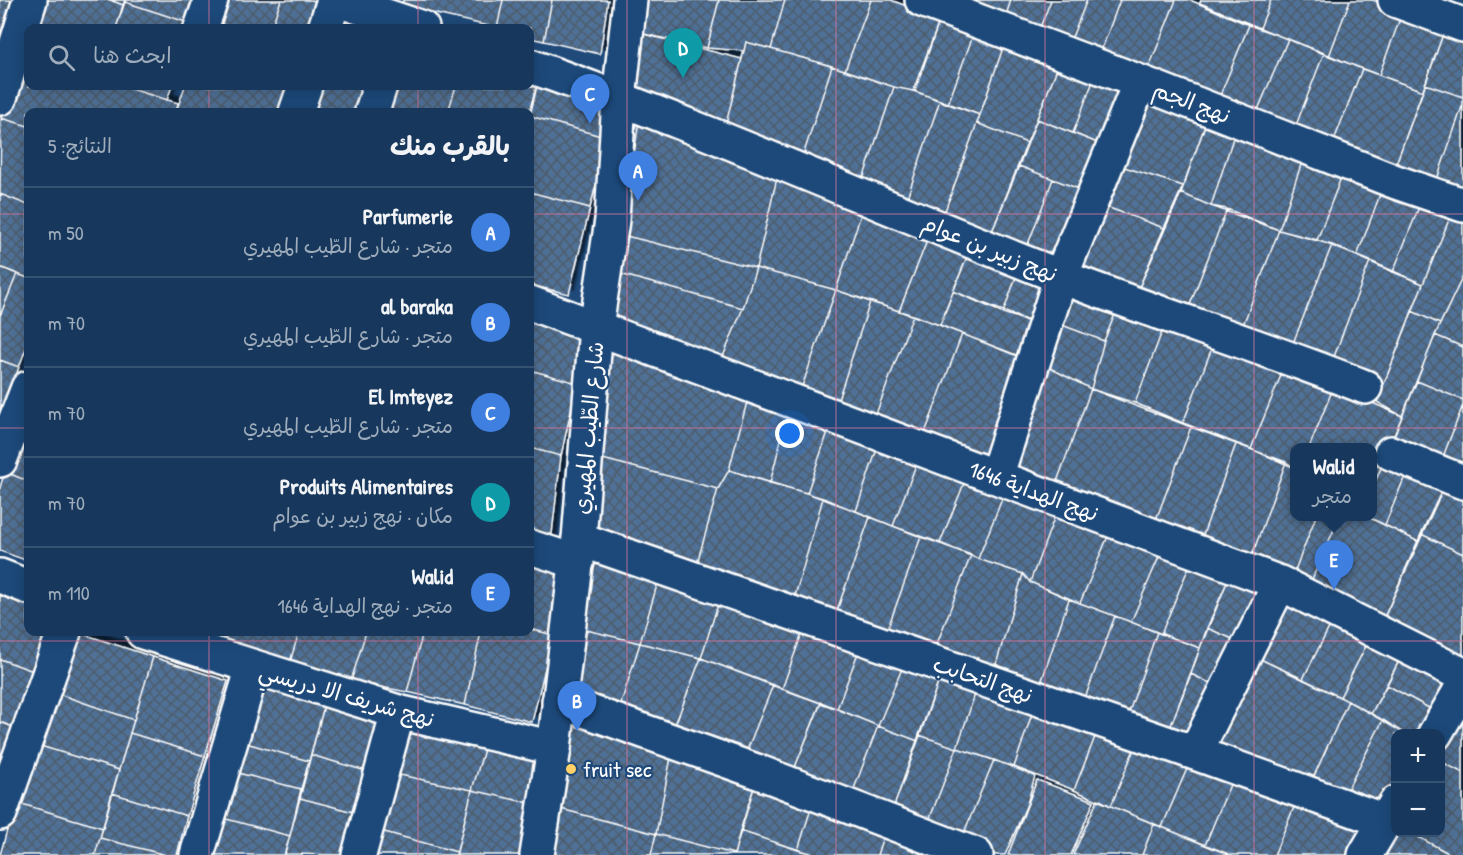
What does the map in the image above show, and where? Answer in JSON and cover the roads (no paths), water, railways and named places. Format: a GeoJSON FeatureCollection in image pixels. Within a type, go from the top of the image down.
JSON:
{"type":"FeatureCollection","features":[{"type":"Feature","properties":{"kind":"street"},"geometry":{"type":"LineString","coordinates":[[0,98],[30,0]]}},
{"type":"Feature","properties":{"kind":"street"},"geometry":{"type":"LineString","coordinates":[[202,24],[211,0]]}},
{"type":"Feature","properties":{"kind":"street"},"geometry":{"type":"LineString","coordinates":[[327,24],[336,0],[399,19]]}},
{"type":"Feature","properties":{"kind":"street","name":"شارع الطّيب المهيري"},"geometry":{"type":"LineString","coordinates":[[537,855],[554,748],[578,551],[596,327],[612,220],[619,98],[630,0]]}},
{"type":"Feature","properties":{"kind":"street","name":"نهج الجم"},"geometry":{"type":"LineString","coordinates":[[922,0],[1396,182],[1463,205]]}},
{"type":"Feature","properties":{"kind":"street"},"geometry":{"type":"LineString","coordinates":[[1395,0],[1455,15]]}},
{"type":"Feature","properties":{"kind":"street","name":"نهج زبير بن عوام"},"geometry":{"type":"LineString","coordinates":[[534,67],[619,98],[1061,276],[1365,387]]}},
{"type":"Feature","properties":{"kind":"street"},"geometry":{"type":"LineString","coordinates":[[996,477],[1061,276],[1140,82]]}},
{"type":"Feature","properties":{"kind":"street"},"geometry":{"type":"LineString","coordinates":[[298,108],[304,90]]}},
{"type":"Feature","properties":{"kind":"street","name":"نهج الهداية 1646"},"geometry":{"type":"LineString","coordinates":[[534,304],[1280,583],[1463,675]]}},
{"type":"Feature","properties":{"kind":"street"},"geometry":{"type":"LineString","coordinates":[[0,460],[24,398]]}},
{"type":"Feature","properties":{"kind":"street"},"geometry":{"type":"LineString","coordinates":[[1391,453],[1463,482]]}},
{"type":"Feature","properties":{"kind":"street","name":"نهج التحابب"},"geometry":{"type":"LineString","coordinates":[[534,547],[578,551],[1195,753],[1390,812]]}},
{"type":"Feature","properties":{"kind":"street"},"geometry":{"type":"LineString","coordinates":[[0,576],[24,585]]}},
{"type":"Feature","properties":{"kind":"street"},"geometry":{"type":"LineString","coordinates":[[1195,753],[1280,583]]}},
{"type":"Feature","properties":{"kind":"street"},"geometry":{"type":"LineString","coordinates":[[0,813],[63,636]]}},
{"type":"Feature","properties":{"kind":"street","name":"نهج شريف الا دريسي"},"geometry":{"type":"LineString","coordinates":[[156,636],[398,712],[554,748]]}},
{"type":"Feature","properties":{"kind":"street"},"geometry":{"type":"LineString","coordinates":[[197,855],[253,667]]}},
{"type":"Feature","properties":{"kind":"street"},"geometry":{"type":"LineString","coordinates":[[1438,729],[1463,686]]}},
{"type":"Feature","properties":{"kind":"street"},"geometry":{"type":"LineString","coordinates":[[559,701],[756,771],[976,855]]}},
{"type":"Feature","properties":{"kind":"street"},"geometry":{"type":"LineString","coordinates":[[359,855],[398,712]]}},
{"type":"Feature","properties":{"kind":"street"},"geometry":{"type":"LineString","coordinates":[[1365,855],[1390,812]]}},
{"type":"Feature","properties":{"kind":"place","name":"Produits Alimentaires"},"geometry":{"type":"Point","coordinates":[683,78]}},
{"type":"Feature","properties":{"kind":"place","name":"El Imteyez"},"geometry":{"type":"Point","coordinates":[590,124]}},
{"type":"Feature","properties":{"kind":"place","name":"Parfumerie"},"geometry":{"type":"Point","coordinates":[638,201]}},
{"type":"Feature","properties":{"kind":"place","name":"Walid"},"geometry":{"type":"Point","coordinates":[1334,590]}},
{"type":"Feature","properties":{"kind":"place","name":"al baraka"},"geometry":{"type":"Point","coordinates":[577,731]}},
{"type":"Feature","properties":{"kind":"place","name":"fruit sec"},"geometry":{"type":"Point","coordinates":[571,769]}}]}
